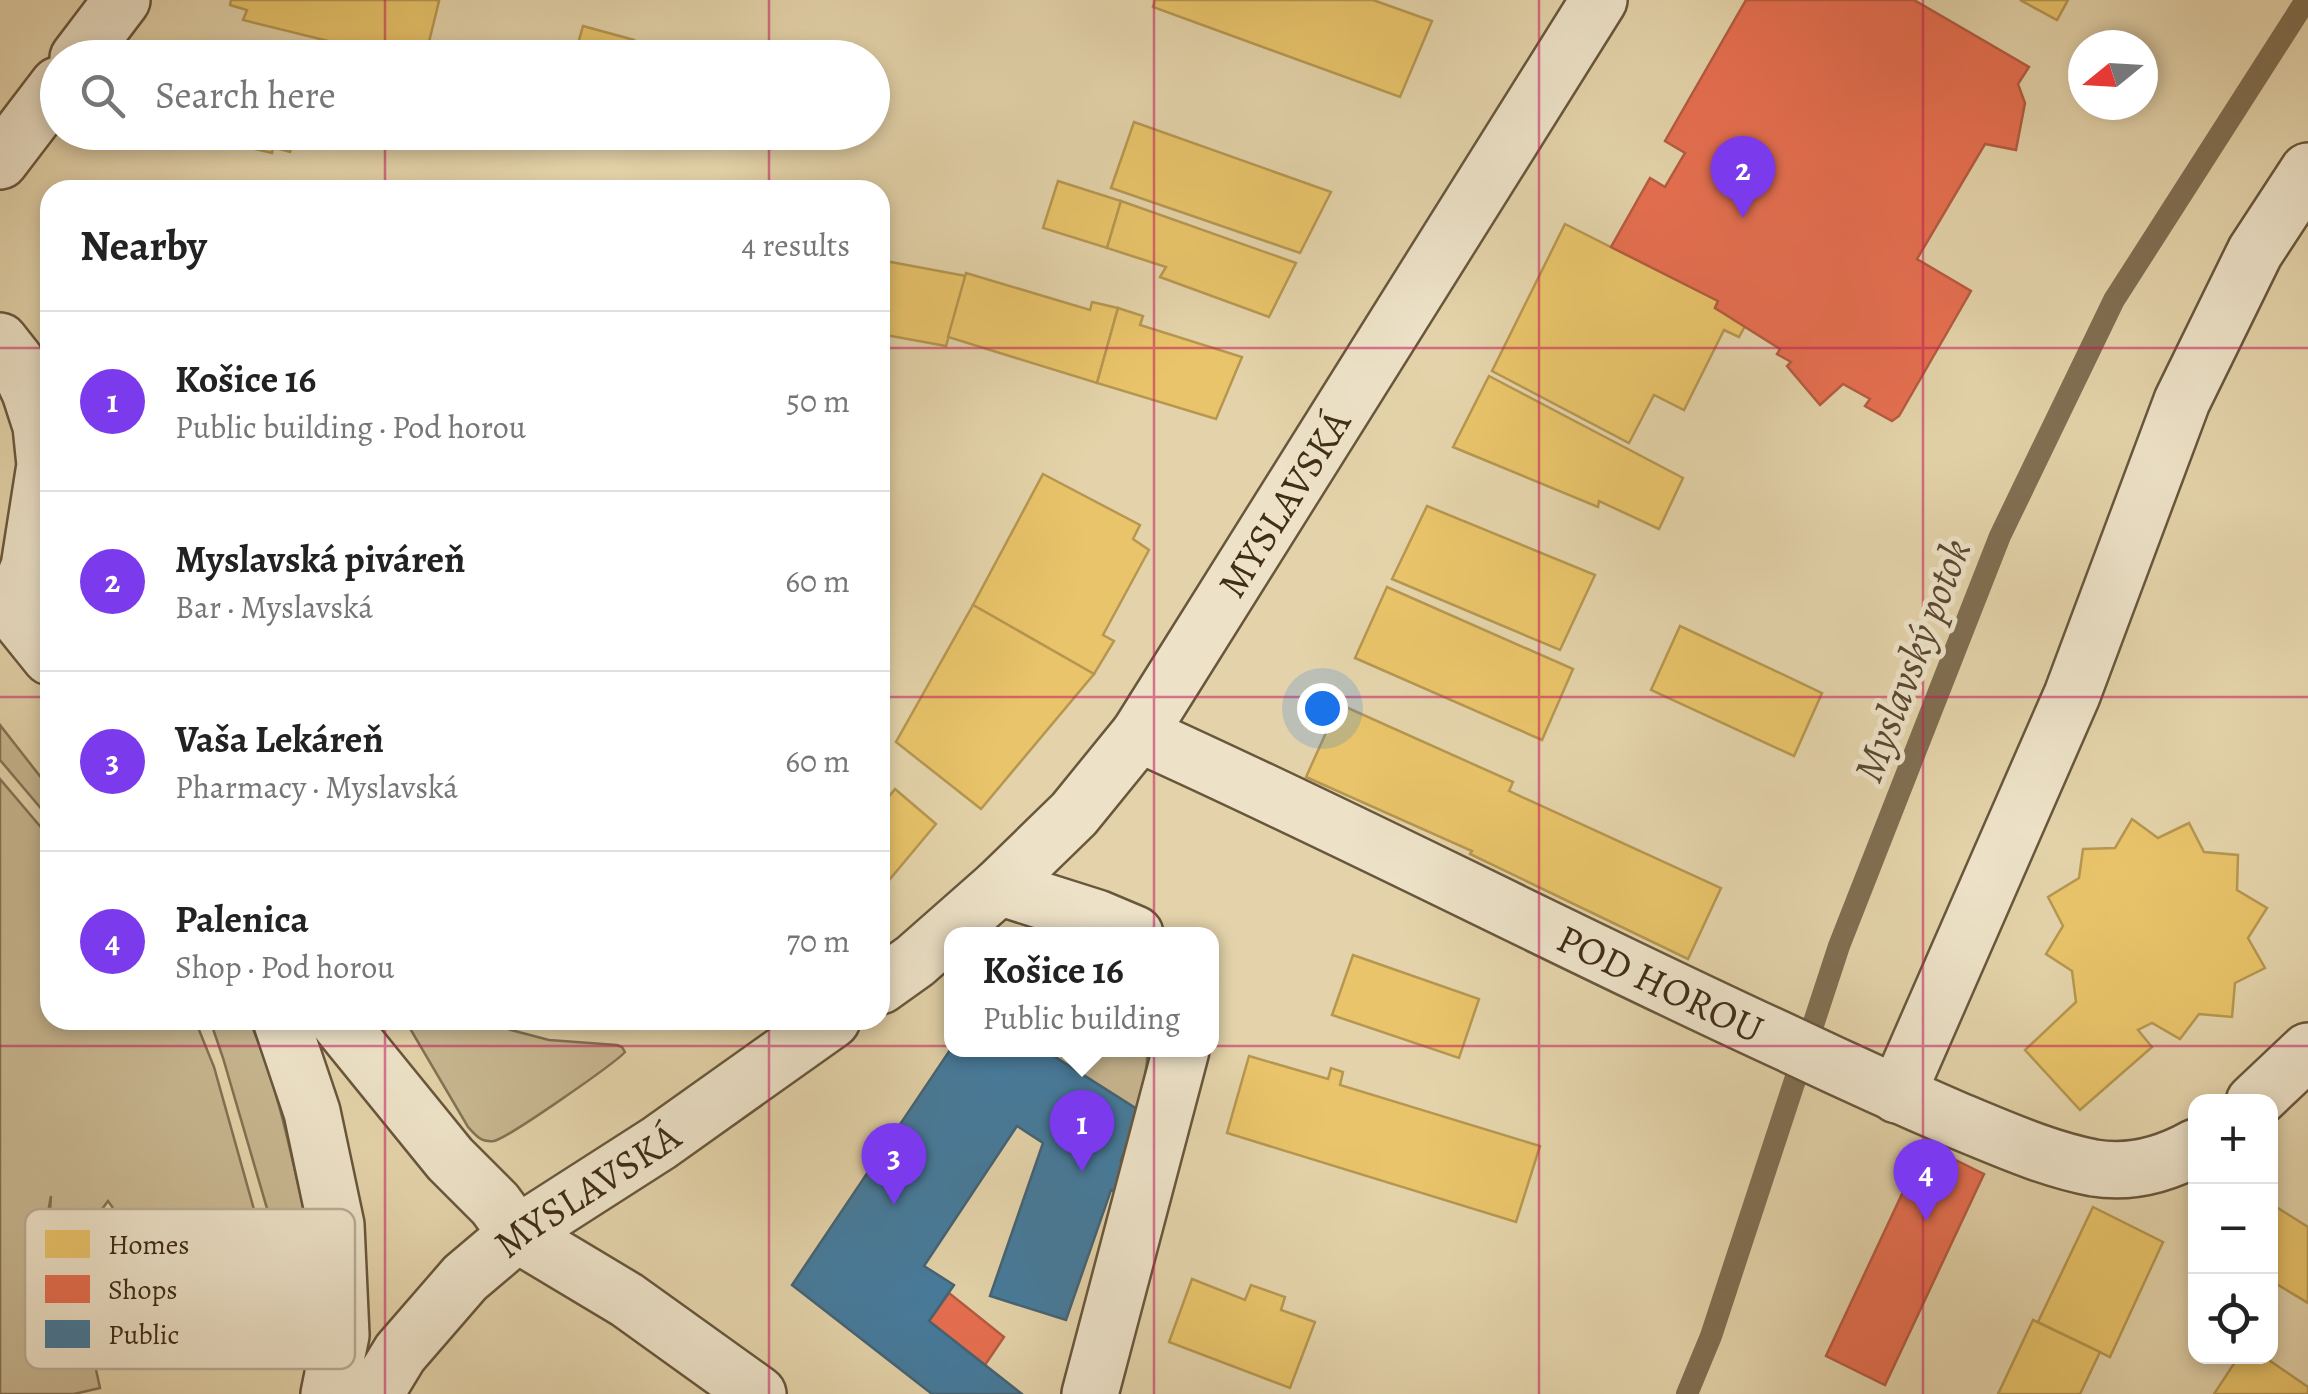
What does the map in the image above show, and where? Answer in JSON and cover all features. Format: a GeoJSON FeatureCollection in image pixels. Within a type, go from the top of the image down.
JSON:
{"type":"FeatureCollection","features":[{"type":"Feature","properties":{"kind":"street"},"geometry":{"type":"LineString","coordinates":[[92,40],[122,0]]}},
{"type":"Feature","properties":{"kind":"street","name":"MYSLAVSKÁ"},"geometry":{"type":"LineString","coordinates":[[950,927],[1000,887],[1074,814],[1139,734],[1599,0]]}},
{"type":"Feature","properties":{"kind":"street"},"geometry":{"type":"LineString","coordinates":[[0,161],[40,108]]}},
{"type":"Feature","properties":{"kind":"street"},"geometry":{"type":"LineString","coordinates":[[1897,1094],[2072,695],[2182,401],[2255,252],[2308,171]]}},
{"type":"Feature","properties":{"kind":"street"},"geometry":{"type":"LineString","coordinates":[[0,341],[15,360],[40,426]]}},
{"type":"Feature","properties":{"kind":"street"},"geometry":{"type":"LineString","coordinates":[[40,500],[29,567],[6,602],[40,644]]}},
{"type":"Feature","properties":{"kind":"street","name":"POD HOROU"},"geometry":{"type":"LineString","coordinates":[[1139,734],[1281,798],[1721,1013],[2022,1148],[2099,1169],[2156,1166],[2188,1151]]}},
{"type":"Feature","properties":{"kind":"street"},"geometry":{"type":"LineString","coordinates":[[1000,887],[1118,927]]}},
{"type":"Feature","properties":{"kind":"street","name":"MYSLAVSKÁ"},"geometry":{"type":"LineString","coordinates":[[892,973],[944,932]]}},
{"type":"Feature","properties":{"kind":"street"},"geometry":{"type":"LineString","coordinates":[[283,1030],[312,1112],[333,1209]]}},
{"type":"Feature","properties":{"kind":"street"},"geometry":{"type":"LineString","coordinates":[[345,1030],[517,1234],[627,1300],[758,1394]]}},
{"type":"Feature","properties":{"kind":"street","name":"MYSLAVSKÁ"},"geometry":{"type":"LineString","coordinates":[[375,1394],[400,1353],[452,1292],[517,1234],[658,1143],[818,1030]]}},
{"type":"Feature","properties":{"kind":"street"},"geometry":{"type":"LineString","coordinates":[[2262,1094],[2308,1051]]}},
{"type":"Feature","properties":{"kind":"street"},"geometry":{"type":"LineString","coordinates":[[1090,1394],[1179,1057]]}},
{"type":"Feature","properties":{"kind":"street"},"geometry":{"type":"LineString","coordinates":[[329,1394],[334,1369]]}},
{"type":"Feature","properties":{"kind":"shaded area"},"geometry":{"type":"Polygon","coordinates":[[[0,725],[40,776],[40,807],[0,760],[0,725]]]}},
{"type":"Feature","properties":{"kind":"shaded area"},"geometry":{"type":"Polygon","coordinates":[[[0,779],[40,826],[40,1030],[199,1030],[214,1067],[254,1209],[113,1209],[108,1201],[102,1209],[50,1209],[51,1196],[49,1209],[25,1209],[25,1369],[95,1369],[100,1388],[74,1394],[0,1394],[0,779]]]}},
{"type":"Feature","properties":{"kind":"shaded area"},"geometry":{"type":"Polygon","coordinates":[[[213,1030],[253,1030],[285,1128],[303,1209],[267,1209],[213,1030]]]}},
{"type":"Feature","properties":{"kind":"shaded area"},"geometry":{"type":"Polygon","coordinates":[[[411,1030],[511,1030],[549,1040],[617,1045],[625,1052],[519,1128],[494,1141],[486,1141],[468,1127],[411,1030]]]}},
{"type":"Feature","properties":{"kind":"shaded area"},"geometry":{"type":"Polygon","coordinates":[[[1055,1057],[1147,1057],[1140,1111],[1055,1057]]]}},
{"type":"Feature","properties":{"kind":"building: Homes"},"geometry":{"type":"Polygon","coordinates":[[[231,0],[439,1],[429,40],[324,40],[243,20],[247,10],[230,5],[231,0]]]}},
{"type":"Feature","properties":{"kind":"building: Homes"},"geometry":{"type":"Polygon","coordinates":[[[1155,0],[1373,0],[1432,21],[1400,97],[1153,7],[1155,0]]]}},
{"type":"Feature","properties":{"kind":"building: Homes"},"geometry":{"type":"Polygon","coordinates":[[[2020,0],[2068,0],[2057,20],[2020,0]]]}},
{"type":"Feature","properties":{"kind":"building: Homes"},"geometry":{"type":"Polygon","coordinates":[[[583,26],[634,40],[579,40],[583,26]]]}},
{"type":"Feature","properties":{"kind":"building: Homes"},"geometry":{"type":"Polygon","coordinates":[[[1134,122],[1331,192],[1300,253],[1111,188],[1134,122]]]}},
{"type":"Feature","properties":{"kind":"building: Homes"},"geometry":{"type":"Polygon","coordinates":[[[1058,181],[1121,201],[1107,248],[1043,228],[1058,181]]]}},
{"type":"Feature","properties":{"kind":"building: Homes"},"geometry":{"type":"Polygon","coordinates":[[[1121,201],[1296,263],[1269,317],[1160,277],[1166,267],[1107,248],[1121,201]]]}},
{"type":"Feature","properties":{"kind":"building: Homes"},"geometry":{"type":"Polygon","coordinates":[[[1565,224],[1718,301],[1715,308],[1745,326],[1739,337],[1724,330],[1684,410],[1654,395],[1629,443],[1492,371],[1565,224]]]}},
{"type":"Feature","properties":{"kind":"building: Homes"},"geometry":{"type":"Polygon","coordinates":[[[890,262],[966,276],[946,346],[890,336],[890,262]]]}},
{"type":"Feature","properties":{"kind":"building: Homes"},"geometry":{"type":"Polygon","coordinates":[[[966,273],[1090,310],[1092,302],[1118,308],[1097,383],[948,337],[966,273]]]}},
{"type":"Feature","properties":{"kind":"building: Homes"},"geometry":{"type":"Polygon","coordinates":[[[1118,308],[1143,316],[1140,325],[1242,357],[1216,419],[1097,383],[1118,308]]]}},
{"type":"Feature","properties":{"kind":"building: Homes"},"geometry":{"type":"Polygon","coordinates":[[[1489,376],[1683,478],[1659,529],[1599,501],[1598,507],[1453,447],[1489,376]]]}},
{"type":"Feature","properties":{"kind":"building: Homes"},"geometry":{"type":"Polygon","coordinates":[[[1043,474],[1140,525],[1133,539],[1149,550],[1103,635],[1114,641],[1094,674],[973,605],[1043,474]]]}},
{"type":"Feature","properties":{"kind":"building: Homes"},"geometry":{"type":"Polygon","coordinates":[[[1427,506],[1595,575],[1560,650],[1392,579],[1427,506]]]}},
{"type":"Feature","properties":{"kind":"building: Homes"},"geometry":{"type":"Polygon","coordinates":[[[1387,587],[1573,669],[1542,740],[1355,658],[1387,587]]]}},
{"type":"Feature","properties":{"kind":"building: Homes"},"geometry":{"type":"Polygon","coordinates":[[[973,605],[1094,674],[981,809],[896,742],[973,605]]]}},
{"type":"Feature","properties":{"kind":"building: Homes"},"geometry":{"type":"Polygon","coordinates":[[[1680,626],[1822,693],[1794,756],[1651,690],[1680,626]]]}},
{"type":"Feature","properties":{"kind":"building: Homes"},"geometry":{"type":"Polygon","coordinates":[[[1339,704],[1513,782],[1509,791],[1721,888],[1688,959],[1470,854],[1472,851],[1306,777],[1339,704]]]}},
{"type":"Feature","properties":{"kind":"building: Homes"},"geometry":{"type":"Polygon","coordinates":[[[895,789],[936,824],[890,879],[890,795],[895,789]]]}},
{"type":"Feature","properties":{"kind":"building: Homes"},"geometry":{"type":"Polygon","coordinates":[[[2132,819],[2158,838],[2189,823],[2204,852],[2238,855],[2237,890],[2267,908],[2248,938],[2265,968],[2235,983],[2232,1017],[2199,1014],[2180,1039],[2152,1023],[2138,1030],[2152,1047],[2080,1110],[2025,1050],[2076,1002],[2072,971],[2046,954],[2063,926],[2048,897],[2079,878],[2083,849],[2115,848],[2132,819]]]}},
{"type":"Feature","properties":{"kind":"building: Homes"},"geometry":{"type":"Polygon","coordinates":[[[1353,955],[1479,999],[1459,1058],[1332,1015],[1353,955]]]}},
{"type":"Feature","properties":{"kind":"building: Homes"},"geometry":{"type":"Polygon","coordinates":[[[1249,1056],[1328,1079],[1331,1068],[1343,1072],[1340,1085],[1540,1146],[1516,1222],[1227,1133],[1249,1056]]]}},
{"type":"Feature","properties":{"kind":"building: Homes"},"geometry":{"type":"Polygon","coordinates":[[[2093,1207],[2163,1242],[2110,1357],[2038,1322],[2093,1207]]]}},
{"type":"Feature","properties":{"kind":"building: Homes"},"geometry":{"type":"Polygon","coordinates":[[[2278,1208],[2308,1227],[2308,1303],[2278,1285],[2278,1208]]]}},
{"type":"Feature","properties":{"kind":"building: Homes"},"geometry":{"type":"Polygon","coordinates":[[[1192,1279],[1245,1300],[1251,1285],[1285,1297],[1281,1310],[1315,1322],[1290,1388],[1169,1342],[1192,1279]]]}},
{"type":"Feature","properties":{"kind":"building: Homes"},"geometry":{"type":"Polygon","coordinates":[[[2033,1320],[2100,1352],[2080,1394],[1998,1394],[2033,1320]]]}},
{"type":"Feature","properties":{"kind":"building: Homes"},"geometry":{"type":"Polygon","coordinates":[[[2234,1364],[2275,1364],[2308,1387],[2308,1394],[2214,1394],[2234,1364]]]}},
{"type":"Feature","properties":{"kind":"building: Shops"},"geometry":{"type":"Polygon","coordinates":[[[1746,0],[1914,0],[2029,67],[2018,84],[2025,103],[2016,150],[1985,144],[1917,259],[1971,291],[1899,416],[1892,421],[1865,406],[1870,399],[1843,384],[1820,405],[1787,366],[1791,362],[1777,354],[1780,349],[1715,308],[1718,301],[1611,247],[1650,178],[1665,187],[1685,153],[1665,141],[1746,0]]]}},
{"type":"Feature","properties":{"kind":"building: Shops"},"geometry":{"type":"Polygon","coordinates":[[[1925,1145],[1984,1174],[1885,1385],[1826,1356],[1925,1145]]]}},
{"type":"Feature","properties":{"kind":"building: Shops"},"geometry":{"type":"Polygon","coordinates":[[[949,1293],[1004,1337],[985,1365],[929,1321],[949,1293]]]}},
{"type":"Feature","properties":{"kind":"building: Public"},"geometry":{"type":"Polygon","coordinates":[[[945,1057],[1055,1057],[1140,1111],[1121,1161],[1133,1165],[1123,1194],[1111,1190],[1066,1320],[990,1296],[1043,1143],[1017,1126],[924,1266],[954,1285],[929,1321],[1022,1394],[932,1394],[792,1285],[945,1057]]]}},
{"type":"Feature","properties":{"kind":"waterway","name":"Myslavský potok"},"geometry":{"type":"LineString","coordinates":[[1687,1394],[1711,1336],[1839,946],[2000,536],[2114,300],[2306,0]]}},
{"type":"Feature","properties":{"kind":"place","name":"Myslavská piváreň"},"geometry":{"type":"Point","coordinates":[1743,218]}},
{"type":"Feature","properties":{"kind":"place","name":"Košice 16"},"geometry":{"type":"Point","coordinates":[1082,1172]}},
{"type":"Feature","properties":{"kind":"place","name":"Vaša Lekáreň"},"geometry":{"type":"Point","coordinates":[894,1205]}},
{"type":"Feature","properties":{"kind":"place","name":"Palenica"},"geometry":{"type":"Point","coordinates":[1926,1221]}}]}
